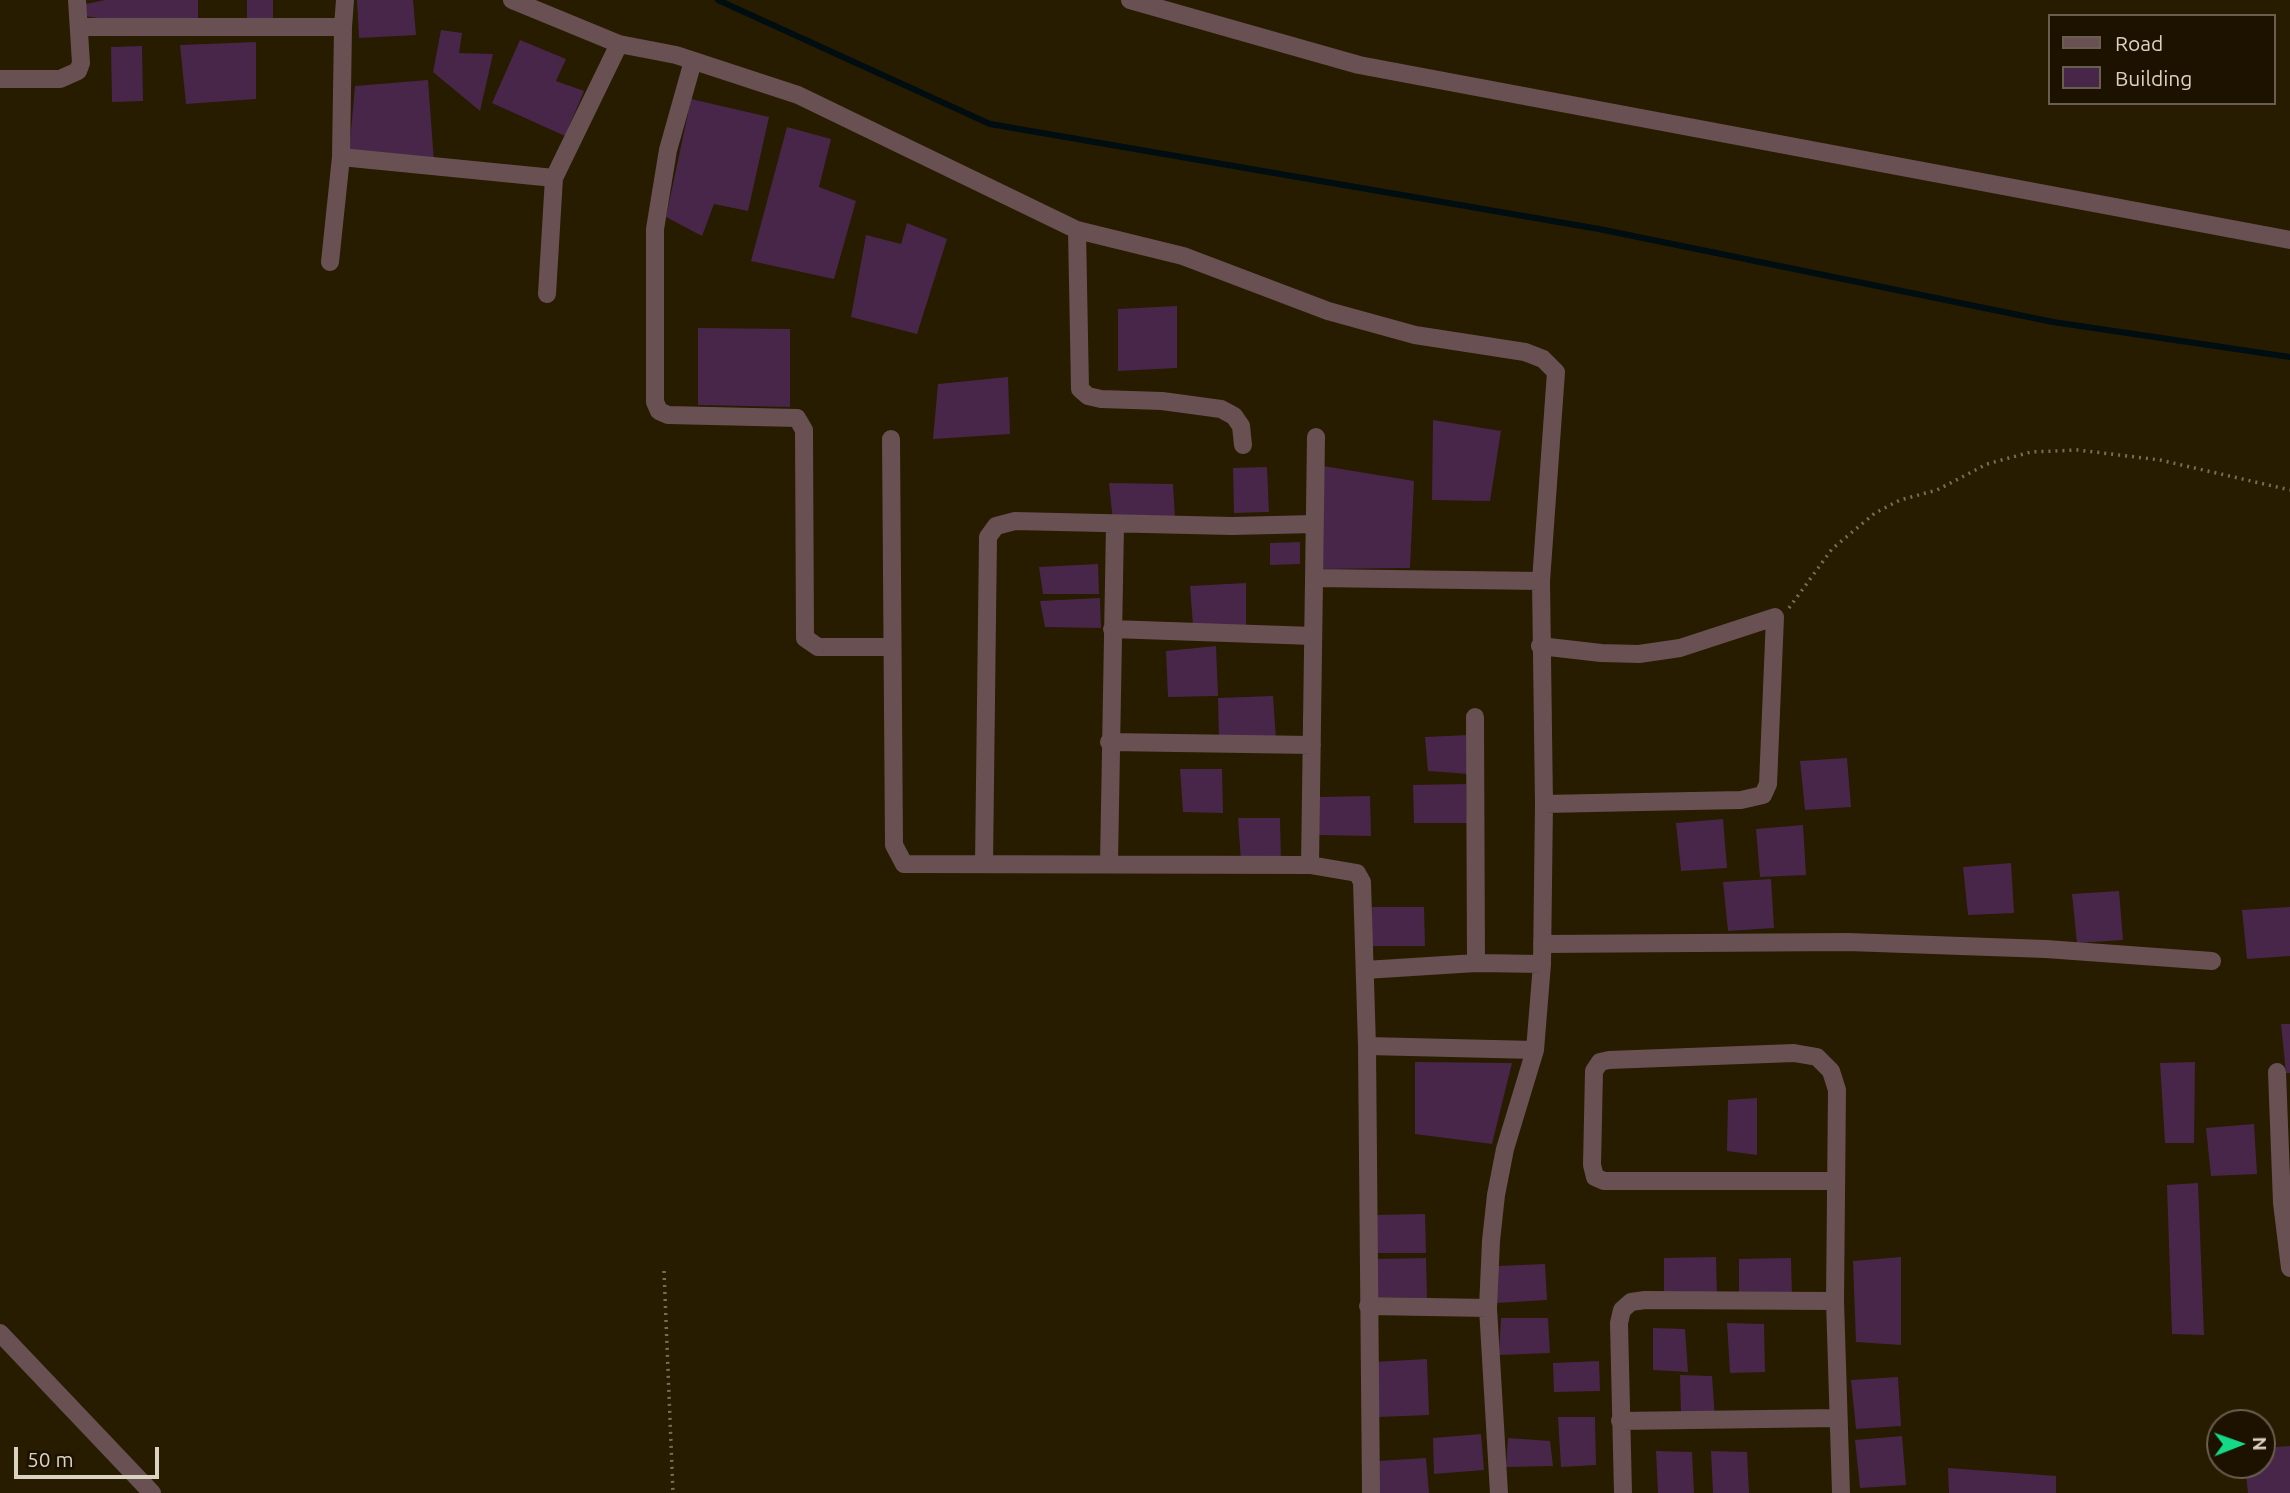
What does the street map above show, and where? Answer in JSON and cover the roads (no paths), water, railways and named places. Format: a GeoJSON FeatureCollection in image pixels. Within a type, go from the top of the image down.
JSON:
{"type":"FeatureCollection","features":[{"type":"Feature","properties":{"kind":"street"},"geometry":{"type":"LineString","coordinates":[[0,79],[70,77],[81,63],[77,0]]}},
{"type":"Feature","properties":{"kind":"street"},"geometry":{"type":"LineString","coordinates":[[330,262],[341,157],[345,0]]}},
{"type":"Feature","properties":{"kind":"street"},"geometry":{"type":"LineString","coordinates":[[512,0],[619,44],[693,61],[799,95],[1077,230],[1183,256],[1328,311],[1390,328],[1525,352],[1544,359],[1556,372],[1541,581],[1540,646],[1545,804],[1542,964],[1535,1050],[1518,1117],[1505,1149],[1496,1195],[1488,1308],[1499,1493]]}},
{"type":"Feature","properties":{"kind":"street"},"geometry":{"type":"LineString","coordinates":[[1130,0],[1359,65],[2290,240]]}},
{"type":"Feature","properties":{"kind":"street"},"geometry":{"type":"LineString","coordinates":[[79,27],[343,27]]}},
{"type":"Feature","properties":{"kind":"street"},"geometry":{"type":"LineString","coordinates":[[547,294],[554,178],[619,44]]}},
{"type":"Feature","properties":{"kind":"street"},"geometry":{"type":"LineString","coordinates":[[693,61],[668,150],[655,229],[655,402],[660,411],[668,415],[797,418],[804,430],[805,638],[818,647],[892,648]]}},
{"type":"Feature","properties":{"kind":"street"},"geometry":{"type":"LineString","coordinates":[[341,157],[554,178]]}},
{"type":"Feature","properties":{"kind":"street"},"geometry":{"type":"LineString","coordinates":[[1077,230],[1080,389],[1088,397],[1101,399],[1162,401],[1221,409],[1234,416],[1241,426],[1243,445]]}},
{"type":"Feature","properties":{"kind":"street"},"geometry":{"type":"LineString","coordinates":[[1310,864],[1316,437]]}},
{"type":"Feature","properties":{"kind":"street"},"geometry":{"type":"LineString","coordinates":[[891,439],[897,854],[904,864],[1310,864],[1357,873],[1362,882],[1367,1046],[1371,1493]]}},
{"type":"Feature","properties":{"kind":"street"},"geometry":{"type":"LineString","coordinates":[[984,864],[988,537],[996,526],[1015,521],[1115,525],[1314,524]]}},
{"type":"Feature","properties":{"kind":"street"},"geometry":{"type":"LineString","coordinates":[[1109,863],[1109,742],[1115,525]]}},
{"type":"Feature","properties":{"kind":"street"},"geometry":{"type":"LineString","coordinates":[[1315,578],[1541,581]]}},
{"type":"Feature","properties":{"kind":"street"},"geometry":{"type":"LineString","coordinates":[[1540,646],[1639,654],[1681,648],[1775,617],[1768,784],[1763,795],[1741,800],[1545,804]]}},
{"type":"Feature","properties":{"kind":"street"},"geometry":{"type":"LineString","coordinates":[[1112,629],[1313,636]]}},
{"type":"Feature","properties":{"kind":"street"},"geometry":{"type":"LineString","coordinates":[[1475,717],[1476,963]]}},
{"type":"Feature","properties":{"kind":"street"},"geometry":{"type":"LineString","coordinates":[[1109,742],[1312,745]]}},
{"type":"Feature","properties":{"kind":"street"},"geometry":{"type":"LineString","coordinates":[[1542,944],[1848,942],[2084,951],[2211,961]]}},
{"type":"Feature","properties":{"kind":"street"},"geometry":{"type":"LineString","coordinates":[[1365,970],[1476,963],[1542,964]]}},
{"type":"Feature","properties":{"kind":"street"},"geometry":{"type":"LineString","coordinates":[[1367,1046],[1535,1050]]}},
{"type":"Feature","properties":{"kind":"street"},"geometry":{"type":"LineString","coordinates":[[1836,1181],[1604,1181],[1595,1177],[1592,1165],[1594,1071],[1600,1062],[1609,1059],[1794,1053],[1817,1057],[1831,1071],[1837,1090],[1835,1301],[1841,1493]]}},
{"type":"Feature","properties":{"kind":"street"},"geometry":{"type":"LineString","coordinates":[[2277,1072],[2282,1203],[2290,1268]]}},
{"type":"Feature","properties":{"kind":"street"},"geometry":{"type":"LineString","coordinates":[[1623,1493],[1619,1323],[1622,1310],[1631,1303],[1835,1301]]}},
{"type":"Feature","properties":{"kind":"street"},"geometry":{"type":"LineString","coordinates":[[1368,1306],[1488,1308]]}},
{"type":"Feature","properties":{"kind":"street"},"geometry":{"type":"LineString","coordinates":[[0,1333],[152,1493]]}},
{"type":"Feature","properties":{"kind":"street"},"geometry":{"type":"LineString","coordinates":[[1620,1421],[1838,1418]]}},
{"type":"Feature","properties":{"kind":"waterway"},"geometry":{"type":"LineString","coordinates":[[718,0],[990,124],[1599,229],[2053,322],[2290,357]]}}]}
